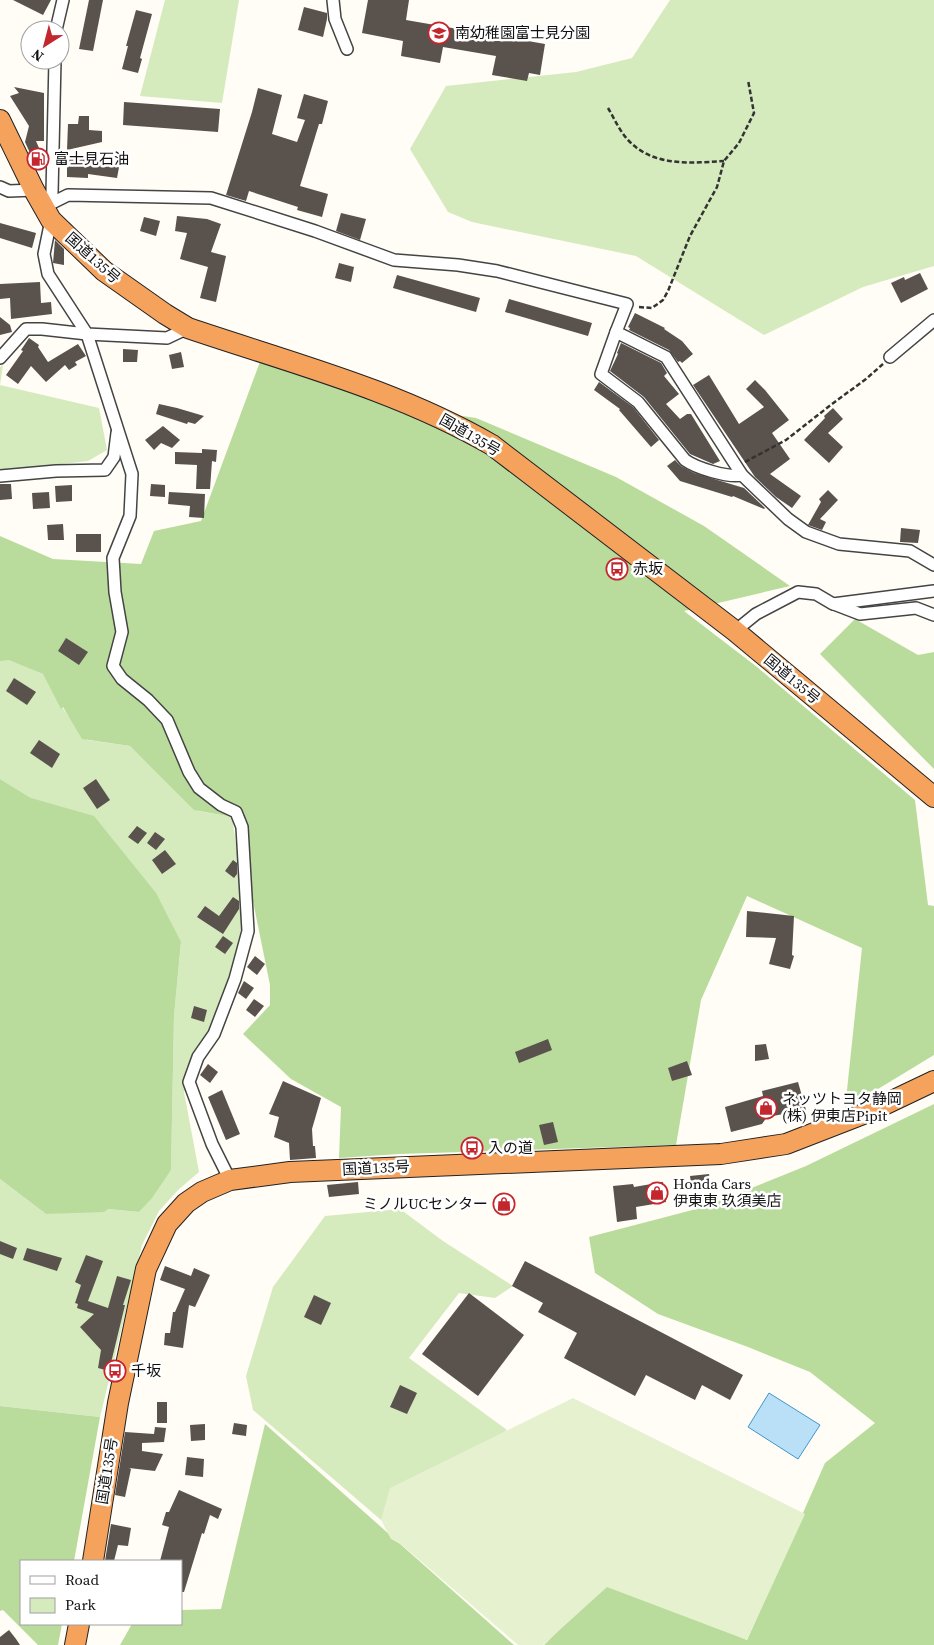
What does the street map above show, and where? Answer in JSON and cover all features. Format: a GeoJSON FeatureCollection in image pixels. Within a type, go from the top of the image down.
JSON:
{"type":"FeatureCollection","features":[{"type":"Feature","properties":{"kind":"highway","name":"国道135号"},"geometry":{"type":"LineString","coordinates":[[0,120],[43,205],[104,272],[188,328],[360,384],[462,427],[492,445],[735,631],[934,797]]}},
{"type":"Feature","properties":{"kind":"highway","name":"国道135号"},"geometry":{"type":"LineString","coordinates":[[92,1560],[118,1403],[146,1269],[168,1224],[186,1203],[202,1192],[230,1180],[290,1172],[720,1154],[786,1144],[871,1110],[934,1081]]}},
{"type":"Feature","properties":{"kind":"highway"},"geometry":{"type":"LineString","coordinates":[[75,1645],[79,1625]]}},
{"type":"Feature","properties":{"kind":"street"},"geometry":{"type":"LineString","coordinates":[[58,20],[63,0]]}},
{"type":"Feature","properties":{"kind":"street"},"geometry":{"type":"LineString","coordinates":[[333,0],[335,19],[347,48]]}},
{"type":"Feature","properties":{"kind":"street"},"geometry":{"type":"LineString","coordinates":[[55,70],[52,193],[43,205],[44,254],[48,274],[87,334],[132,474],[130,516],[113,558],[115,592],[122,632],[112,666],[122,679],[148,700],[167,720],[189,772],[199,788],[221,805],[236,812],[242,827],[248,931],[235,979],[214,1034],[198,1057],[189,1082],[212,1144],[230,1180]]}},
{"type":"Feature","properties":{"kind":"street"},"geometry":{"type":"LineString","coordinates":[[0,186],[43,205],[68,195],[211,198],[316,231],[394,260],[458,265],[497,271],[627,304],[601,374],[638,402],[684,460],[691,465],[735,477],[740,471]]}},
{"type":"Feature","properties":{"kind":"street"},"geometry":{"type":"LineString","coordinates":[[890,357],[934,320]]}},
{"type":"Feature","properties":{"kind":"street"},"geometry":{"type":"LineString","coordinates":[[0,358],[26,329],[167,338],[188,328]]}},
{"type":"Feature","properties":{"kind":"street"},"geometry":{"type":"LineString","coordinates":[[616,332],[666,357],[740,471],[788,518],[806,532],[839,544],[910,551],[934,565]]}},
{"type":"Feature","properties":{"kind":"street"},"geometry":{"type":"LineString","coordinates":[[0,476],[56,471],[105,470],[114,457],[118,426]]}},
{"type":"Feature","properties":{"kind":"street"},"geometry":{"type":"LineString","coordinates":[[834,604],[934,591]]}},
{"type":"Feature","properties":{"kind":"street"},"geometry":{"type":"LineString","coordinates":[[735,631],[756,614],[798,592],[816,594],[834,604],[860,614],[916,608],[934,615]]}},
{"type":"Feature","properties":{"kind":"path"},"geometry":{"type":"LineString","coordinates":[[627,304],[652,308],[663,300],[690,236],[717,187],[724,161],[740,143],[754,113],[748,80]]}},
{"type":"Feature","properties":{"kind":"path"},"geometry":{"type":"LineString","coordinates":[[608,108],[628,140],[644,153],[674,163],[724,161]]}},
{"type":"Feature","properties":{"kind":"path"},"geometry":{"type":"LineString","coordinates":[[740,471],[786,440],[866,380],[890,357]]}},
{"type":"Feature","properties":{"kind":"green space"},"geometry":{"type":"Polygon","coordinates":[[[165,0],[239,0],[222,103],[140,96],[165,0]]]}},
{"type":"Feature","properties":{"kind":"green space"},"geometry":{"type":"Polygon","coordinates":[[[670,0],[934,0],[934,266],[863,287],[764,335],[636,256],[472,222],[448,212],[410,149],[446,86],[576,72],[632,58],[670,0]]]}},
{"type":"Feature","properties":{"kind":"green space"},"geometry":{"type":"Polygon","coordinates":[[[261,359],[383,404],[476,418],[616,477],[704,526],[790,586],[684,611],[757,667],[915,800],[928,905],[934,906],[934,1055],[845,1109],[862,948],[747,896],[701,1000],[676,1145],[399,1154],[339,1158],[341,1107],[291,1079],[243,1034],[270,1005],[270,985],[244,857],[242,827],[232,817],[194,810],[130,746],[82,739],[63,707],[61,709],[43,674],[9,660],[0,661],[0,536],[53,559],[141,564],[154,531],[201,521],[261,359]]]}},
{"type":"Feature","properties":{"kind":"green space"},"geometry":{"type":"Polygon","coordinates":[[[3,365],[0,385],[0,367],[3,365]]]}},
{"type":"Feature","properties":{"kind":"green space"},"geometry":{"type":"Polygon","coordinates":[[[0,385],[99,408],[107,450],[88,461],[0,471],[0,385]]]}},
{"type":"Feature","properties":{"kind":"green space"},"geometry":{"type":"Polygon","coordinates":[[[855,619],[918,655],[934,652],[934,769],[820,654],[855,619]]]}},
{"type":"Feature","properties":{"kind":"green space"},"geometry":{"type":"Polygon","coordinates":[[[4,657],[43,674],[64,710],[87,740],[130,746],[198,811],[232,817],[239,865],[242,924],[228,998],[209,1048],[184,1092],[199,1172],[178,1190],[159,1211],[142,1245],[100,1417],[0,1406],[0,1179],[46,1214],[108,1209],[139,1212],[171,1170],[174,1016],[181,943],[31,798],[0,779],[0,658],[4,657]]]}},
{"type":"Feature","properties":{"kind":"green space"},"geometry":{"type":"Polygon","coordinates":[[[0,779],[31,798],[94,816],[156,893],[181,942],[174,1016],[171,1170],[152,1198],[139,1212],[108,1209],[104,1212],[46,1214],[0,1179],[0,779]]]}},
{"type":"Feature","properties":{"kind":"green space"},"geometry":{"type":"Polygon","coordinates":[[[934,1104],[934,1645],[544,1645],[609,1579],[747,1640],[825,1463],[875,1423],[810,1372],[658,1314],[595,1273],[589,1237],[704,1207],[806,1166],[934,1104]]]}},
{"type":"Feature","properties":{"kind":"green space"},"geometry":{"type":"Polygon","coordinates":[[[400,1209],[443,1241],[513,1286],[495,1298],[459,1293],[409,1358],[507,1430],[381,1520],[253,1410],[246,1376],[273,1287],[325,1216],[400,1209]]]}},
{"type":"Feature","properties":{"kind":"green space"},"geometry":{"type":"Polygon","coordinates":[[[573,1398],[805,1514],[747,1640],[607,1587],[543,1645],[518,1645],[402,1545],[391,1539],[381,1520],[390,1488],[573,1398]]]}},
{"type":"Feature","properties":{"kind":"green space"},"geometry":{"type":"Polygon","coordinates":[[[0,1406],[100,1417],[74,1560],[20,1560],[20,1625],[62,1625],[58,1645],[38,1645],[3,1610],[0,1611],[0,1406]]]}},
{"type":"Feature","properties":{"kind":"green space"},"geometry":{"type":"Polygon","coordinates":[[[265,1424],[514,1645],[120,1645],[131,1625],[182,1625],[182,1610],[221,1609],[265,1424]]]}},
{"type":"Feature","properties":{"kind":"water"},"geometry":{"type":"Polygon","coordinates":[[[769,1393],[820,1425],[798,1459],[748,1427],[769,1393]]]}},
{"type":"Feature","properties":{"kind":"building"},"geometry":{"type":"Polygon","coordinates":[[[13,0],[51,0],[43,15],[13,0]]]}},
{"type":"Feature","properties":{"kind":"building"},"geometry":{"type":"Polygon","coordinates":[[[89,0],[103,0],[93,51],[79,49],[89,0]]]}},
{"type":"Feature","properties":{"kind":"building"},"geometry":{"type":"Polygon","coordinates":[[[368,0],[409,0],[406,20],[545,44],[540,75],[529,73],[527,81],[492,75],[496,56],[443,47],[440,63],[401,56],[403,41],[362,33],[368,0]]]}},
{"type":"Feature","properties":{"kind":"building"},"geometry":{"type":"Polygon","coordinates":[[[304,7],[327,13],[323,37],[298,30],[304,7]]]}},
{"type":"Feature","properties":{"kind":"building"},"geometry":{"type":"Polygon","coordinates":[[[136,10],[152,14],[140,58],[142,59],[138,73],[122,69],[136,10]]]}},
{"type":"Feature","properties":{"kind":"building"},"geometry":{"type":"Polygon","coordinates":[[[14,87],[44,93],[44,141],[36,141],[45,162],[36,166],[25,142],[29,126],[10,96],[19,93],[14,87]]]}},
{"type":"Feature","properties":{"kind":"building"},"geometry":{"type":"Polygon","coordinates":[[[258,88],[282,95],[272,134],[297,142],[305,120],[297,118],[304,94],[328,101],[300,186],[328,194],[322,217],[297,210],[298,207],[249,191],[246,201],[226,195],[258,88]]]}},
{"type":"Feature","properties":{"kind":"building"},"geometry":{"type":"Polygon","coordinates":[[[124,102],[220,109],[218,132],[123,125],[124,102]]]}},
{"type":"Feature","properties":{"kind":"building"},"geometry":{"type":"Polygon","coordinates":[[[79,116],[89,116],[89,130],[102,131],[102,142],[67,150],[68,124],[78,124],[79,116]]]}},
{"type":"Feature","properties":{"kind":"building"},"geometry":{"type":"Polygon","coordinates":[[[67,154],[120,162],[117,178],[88,174],[88,178],[67,177],[67,154]]]}},
{"type":"Feature","properties":{"kind":"building"},"geometry":{"type":"Polygon","coordinates":[[[341,213],[366,219],[360,240],[336,231],[341,213]]]}},
{"type":"Feature","properties":{"kind":"building"},"geometry":{"type":"Polygon","coordinates":[[[177,216],[207,219],[221,224],[211,252],[226,256],[216,302],[200,298],[208,267],[180,259],[187,233],[175,231],[177,216]]]}},
{"type":"Feature","properties":{"kind":"building"},"geometry":{"type":"Polygon","coordinates":[[[144,217],[160,221],[156,236],[140,231],[144,217]]]}},
{"type":"Feature","properties":{"kind":"building"},"geometry":{"type":"Polygon","coordinates":[[[0,223],[36,233],[32,248],[0,238],[0,223]]]}},
{"type":"Feature","properties":{"kind":"building"},"geometry":{"type":"Polygon","coordinates":[[[55,240],[64,249],[64,265],[53,263],[55,240]]]}},
{"type":"Feature","properties":{"kind":"building"},"geometry":{"type":"Polygon","coordinates":[[[339,263],[354,267],[351,282],[335,278],[339,263]]]}},
{"type":"Feature","properties":{"kind":"building"},"geometry":{"type":"Polygon","coordinates":[[[920,273],[928,289],[901,303],[891,283],[904,277],[905,280],[920,273]]]}},
{"type":"Feature","properties":{"kind":"building"},"geometry":{"type":"Polygon","coordinates":[[[397,275],[480,298],[476,312],[393,288],[397,275]]]}},
{"type":"Feature","properties":{"kind":"building"},"geometry":{"type":"Polygon","coordinates":[[[40,282],[41,303],[51,302],[52,314],[11,319],[10,298],[0,299],[0,284],[40,282]]]}},
{"type":"Feature","properties":{"kind":"building"},"geometry":{"type":"Polygon","coordinates":[[[509,299],[592,323],[588,336],[505,312],[509,299]]]}},
{"type":"Feature","properties":{"kind":"building"},"geometry":{"type":"Polygon","coordinates":[[[635,313],[665,328],[682,341],[693,354],[682,363],[678,362],[669,350],[629,330],[630,328],[628,327],[635,313]]]}},
{"type":"Feature","properties":{"kind":"building"},"geometry":{"type":"Polygon","coordinates":[[[0,317],[10,325],[12,332],[0,335],[0,317]]]}},
{"type":"Feature","properties":{"kind":"building"},"geometry":{"type":"Polygon","coordinates":[[[29,338],[39,345],[38,347],[48,362],[78,344],[86,356],[75,362],[77,365],[69,370],[65,365],[46,382],[31,366],[18,384],[6,375],[23,351],[21,350],[29,338]]]}},
{"type":"Feature","properties":{"kind":"building"},"geometry":{"type":"Polygon","coordinates":[[[621,343],[661,363],[667,373],[664,376],[679,394],[666,404],[680,419],[687,414],[691,414],[720,461],[713,464],[690,454],[644,397],[610,371],[621,343]]]}},
{"type":"Feature","properties":{"kind":"building"},"geometry":{"type":"Polygon","coordinates":[[[123,349],[138,350],[137,362],[123,362],[123,349]]]}},
{"type":"Feature","properties":{"kind":"building"},"geometry":{"type":"Polygon","coordinates":[[[181,352],[184,367],[172,369],[169,355],[181,352]]]}},
{"type":"Feature","properties":{"kind":"building"},"geometry":{"type":"Polygon","coordinates":[[[709,375],[739,424],[764,407],[746,389],[755,380],[789,420],[772,433],[790,459],[770,474],[801,496],[792,508],[776,497],[755,477],[693,385],[709,375]]]}},
{"type":"Feature","properties":{"kind":"building"},"geometry":{"type":"Polygon","coordinates":[[[599,382],[633,407],[659,440],[651,447],[620,409],[594,390],[599,382]]]}},
{"type":"Feature","properties":{"kind":"building"},"geometry":{"type":"Polygon","coordinates":[[[159,404],[204,416],[195,424],[188,422],[187,424],[156,414],[159,404]]]}},
{"type":"Feature","properties":{"kind":"building"},"geometry":{"type":"Polygon","coordinates":[[[833,408],[843,419],[828,433],[843,447],[829,463],[804,440],[833,408]]]}},
{"type":"Feature","properties":{"kind":"building"},"geometry":{"type":"Polygon","coordinates":[[[163,426],[180,440],[172,448],[161,443],[154,450],[145,440],[163,426]]]}},
{"type":"Feature","properties":{"kind":"building"},"geometry":{"type":"Polygon","coordinates":[[[202,449],[217,450],[216,462],[212,461],[210,489],[196,489],[197,465],[175,464],[175,452],[202,453],[202,449]]]}},
{"type":"Feature","properties":{"kind":"building"},"geometry":{"type":"Polygon","coordinates":[[[675,460],[681,466],[694,473],[744,488],[765,508],[733,496],[680,481],[667,466],[675,460]]]}},
{"type":"Feature","properties":{"kind":"building"},"geometry":{"type":"Polygon","coordinates":[[[0,484],[11,484],[12,499],[0,500],[0,484]]]}},
{"type":"Feature","properties":{"kind":"building"},"geometry":{"type":"Polygon","coordinates":[[[151,484],[165,485],[165,497],[150,496],[151,484]]]}},
{"type":"Feature","properties":{"kind":"building"},"geometry":{"type":"Polygon","coordinates":[[[72,485],[72,501],[56,502],[55,486],[72,485]]]}},
{"type":"Feature","properties":{"kind":"building"},"geometry":{"type":"Polygon","coordinates":[[[828,490],[838,500],[820,519],[826,522],[822,530],[808,525],[821,502],[819,499],[828,490]]]}},
{"type":"Feature","properties":{"kind":"building"},"geometry":{"type":"Polygon","coordinates":[[[49,492],[50,508],[33,509],[32,493],[49,492]]]}},
{"type":"Feature","properties":{"kind":"building"},"geometry":{"type":"Polygon","coordinates":[[[169,492],[205,494],[204,518],[189,517],[190,506],[168,504],[169,492]]]}},
{"type":"Feature","properties":{"kind":"building"},"geometry":{"type":"Polygon","coordinates":[[[63,524],[64,540],[48,540],[47,525],[63,524]]]}},
{"type":"Feature","properties":{"kind":"building"},"geometry":{"type":"Polygon","coordinates":[[[901,528],[920,530],[918,543],[900,542],[901,528]]]}},
{"type":"Feature","properties":{"kind":"building"},"geometry":{"type":"Polygon","coordinates":[[[76,534],[101,534],[101,552],[76,552],[76,534]]]}},
{"type":"Feature","properties":{"kind":"building"},"geometry":{"type":"Polygon","coordinates":[[[66,638],[88,652],[79,665],[58,651],[66,638]]]}},
{"type":"Feature","properties":{"kind":"building"},"geometry":{"type":"Polygon","coordinates":[[[14,678],[36,692],[27,705],[6,691],[14,678]]]}},
{"type":"Feature","properties":{"kind":"building"},"geometry":{"type":"Polygon","coordinates":[[[39,740],[60,754],[52,768],[30,753],[39,740]]]}},
{"type":"Feature","properties":{"kind":"building"},"geometry":{"type":"Polygon","coordinates":[[[96,779],[110,800],[97,809],[83,788],[96,779]]]}},
{"type":"Feature","properties":{"kind":"building"},"geometry":{"type":"Polygon","coordinates":[[[137,826],[147,833],[138,844],[128,837],[137,826]]]}},
{"type":"Feature","properties":{"kind":"building"},"geometry":{"type":"Polygon","coordinates":[[[155,832],[165,839],[156,850],[147,843],[155,832]]]}},
{"type":"Feature","properties":{"kind":"building"},"geometry":{"type":"Polygon","coordinates":[[[165,850],[176,864],[162,874],[152,860],[165,850]]]}},
{"type":"Feature","properties":{"kind":"building"},"geometry":{"type":"Polygon","coordinates":[[[233,860],[237,863],[237,874],[234,878],[225,871],[233,860]]]}},
{"type":"Feature","properties":{"kind":"building"},"geometry":{"type":"Polygon","coordinates":[[[233,897],[239,901],[239,909],[223,934],[197,917],[205,906],[219,916],[233,897]]]}},
{"type":"Feature","properties":{"kind":"building"},"geometry":{"type":"Polygon","coordinates":[[[747,911],[794,916],[792,955],[794,956],[790,969],[769,964],[776,938],[746,937],[747,911]]]}},
{"type":"Feature","properties":{"kind":"building"},"geometry":{"type":"Polygon","coordinates":[[[223,936],[233,943],[225,954],[215,947],[223,936]]]}},
{"type":"Feature","properties":{"kind":"building"},"geometry":{"type":"Polygon","coordinates":[[[255,956],[265,964],[257,975],[247,967],[255,956]]]}},
{"type":"Feature","properties":{"kind":"building"},"geometry":{"type":"Polygon","coordinates":[[[244,981],[254,988],[246,999],[238,993],[244,981]]]}},
{"type":"Feature","properties":{"kind":"building"},"geometry":{"type":"Polygon","coordinates":[[[254,999],[264,1006],[255,1017],[246,1010],[254,999]]]}},
{"type":"Feature","properties":{"kind":"building"},"geometry":{"type":"Polygon","coordinates":[[[194,1006],[207,1010],[204,1022],[191,1018],[194,1006]]]}},
{"type":"Feature","properties":{"kind":"building"},"geometry":{"type":"Polygon","coordinates":[[[548,1039],[552,1050],[519,1063],[515,1052],[548,1039]]]}},
{"type":"Feature","properties":{"kind":"building"},"geometry":{"type":"Polygon","coordinates":[[[766,1044],[769,1059],[755,1061],[755,1045],[766,1044]]]}},
{"type":"Feature","properties":{"kind":"building"},"geometry":{"type":"Polygon","coordinates":[[[687,1061],[692,1075],[672,1081],[668,1068],[687,1061]]]}},
{"type":"Feature","properties":{"kind":"building"},"geometry":{"type":"Polygon","coordinates":[[[208,1064],[218,1072],[210,1083],[200,1075],[208,1064]]]}},
{"type":"Feature","properties":{"kind":"building"},"geometry":{"type":"Polygon","coordinates":[[[283,1081],[321,1098],[312,1129],[316,1158],[290,1160],[289,1143],[274,1137],[279,1117],[269,1114],[283,1081]]]}},
{"type":"Feature","properties":{"kind":"building","name":"ネッツトヨタ静岡 (株) 伊東店Pipit"},"geometry":{"type":"Polygon","coordinates":[[[798,1082],[806,1110],[767,1117],[762,1124],[731,1132],[725,1107],[763,1096],[762,1091],[798,1082]]]}},
{"type":"Feature","properties":{"kind":"building"},"geometry":{"type":"Polygon","coordinates":[[[222,1090],[240,1134],[226,1140],[208,1097],[222,1090]]]}},
{"type":"Feature","properties":{"kind":"building"},"geometry":{"type":"Polygon","coordinates":[[[553,1122],[558,1142],[544,1145],[539,1125],[553,1122]]]}},
{"type":"Feature","properties":{"kind":"building"},"geometry":{"type":"Polygon","coordinates":[[[709,1174],[711,1188],[692,1191],[690,1176],[709,1174]]]}},
{"type":"Feature","properties":{"kind":"building"},"geometry":{"type":"Polygon","coordinates":[[[358,1182],[359,1194],[329,1197],[327,1185],[358,1182]]]}},
{"type":"Feature","properties":{"kind":"building"},"geometry":{"type":"Polygon","coordinates":[[[663,1182],[666,1202],[636,1207],[637,1219],[617,1222],[613,1186],[633,1184],[634,1187],[663,1182]]]}},
{"type":"Feature","properties":{"kind":"building"},"geometry":{"type":"Polygon","coordinates":[[[0,1241],[17,1248],[13,1259],[0,1254],[0,1241]]]}},
{"type":"Feature","properties":{"kind":"building"},"geometry":{"type":"Polygon","coordinates":[[[27,1248],[62,1258],[57,1271],[23,1260],[27,1248]]]}},
{"type":"Feature","properties":{"kind":"building"},"geometry":{"type":"Polygon","coordinates":[[[86,1255],[103,1261],[88,1301],[108,1308],[117,1276],[131,1280],[123,1305],[125,1305],[109,1371],[98,1368],[101,1350],[80,1327],[94,1314],[77,1308],[78,1304],[75,1303],[81,1285],[75,1282],[86,1255]]]}},
{"type":"Feature","properties":{"kind":"building"},"geometry":{"type":"Polygon","coordinates":[[[525,1261],[743,1375],[730,1400],[702,1385],[695,1400],[646,1375],[635,1396],[564,1358],[577,1333],[538,1312],[543,1303],[512,1286],[525,1261]]]}},
{"type":"Feature","properties":{"kind":"building"},"geometry":{"type":"Polygon","coordinates":[[[165,1266],[191,1276],[194,1268],[210,1275],[195,1307],[189,1305],[183,1348],[164,1345],[165,1333],[170,1333],[173,1312],[175,1312],[185,1289],[160,1280],[165,1266]]]}},
{"type":"Feature","properties":{"kind":"building"},"geometry":{"type":"Polygon","coordinates":[[[469,1293],[524,1335],[478,1396],[422,1354],[469,1293]]]}},
{"type":"Feature","properties":{"kind":"building"},"geometry":{"type":"Polygon","coordinates":[[[314,1295],[331,1303],[321,1325],[304,1317],[314,1295]]]}},
{"type":"Feature","properties":{"kind":"building"},"geometry":{"type":"Polygon","coordinates":[[[400,1385],[417,1393],[407,1414],[390,1407],[400,1385]]]}},
{"type":"Feature","properties":{"kind":"building"},"geometry":{"type":"Polygon","coordinates":[[[157,1402],[167,1402],[167,1423],[157,1423],[157,1402]]]}},
{"type":"Feature","properties":{"kind":"building"},"geometry":{"type":"Polygon","coordinates":[[[234,1423],[247,1425],[246,1436],[232,1434],[234,1423]]]}},
{"type":"Feature","properties":{"kind":"building"},"geometry":{"type":"Polygon","coordinates":[[[205,1424],[205,1440],[191,1441],[190,1425],[205,1424]]]}},
{"type":"Feature","properties":{"kind":"building"},"geometry":{"type":"Polygon","coordinates":[[[155,1427],[166,1428],[164,1442],[142,1443],[142,1451],[163,1454],[155,1471],[129,1468],[131,1469],[125,1497],[115,1495],[125,1432],[154,1434],[155,1427]]]}},
{"type":"Feature","properties":{"kind":"building"},"geometry":{"type":"Polygon","coordinates":[[[187,1457],[204,1459],[203,1477],[185,1475],[187,1457]]]}},
{"type":"Feature","properties":{"kind":"building"},"geometry":{"type":"Polygon","coordinates":[[[179,1490],[222,1509],[218,1519],[210,1515],[204,1534],[202,1533],[184,1592],[182,1592],[182,1560],[160,1560],[169,1527],[162,1525],[166,1512],[169,1512],[179,1490]]]}},
{"type":"Feature","properties":{"kind":"building"},"geometry":{"type":"Polygon","coordinates":[[[111,1524],[131,1528],[128,1546],[118,1545],[114,1560],[105,1560],[111,1524]]]}},
{"type":"Feature","properties":{"kind":"building"},"geometry":{"type":"Polygon","coordinates":[[[9,1630],[20,1645],[0,1645],[0,1637],[9,1630]]]}},
{"type":"Feature","properties":{"kind":"place","name":"南幼稚園富士見分園"},"geometry":{"type":"Point","coordinates":[439,33]}},
{"type":"Feature","properties":{"kind":"place","name":"富士見石油"},"geometry":{"type":"Point","coordinates":[38,159]}},
{"type":"Feature","properties":{"kind":"place","name":"赤坂"},"geometry":{"type":"Point","coordinates":[617,569]}},
{"type":"Feature","properties":{"kind":"place","name":"ネッツトヨタ静岡 (株) 伊東店Pipit"},"geometry":{"type":"Point","coordinates":[766,1108]}},
{"type":"Feature","properties":{"kind":"place","name":"入の道"},"geometry":{"type":"Point","coordinates":[472,1148]}},
{"type":"Feature","properties":{"kind":"place","name":"Honda Cars 伊東東 玖須美店"},"geometry":{"type":"Point","coordinates":[657,1193]}},
{"type":"Feature","properties":{"kind":"place","name":"ミノルUCセンター"},"geometry":{"type":"Point","coordinates":[504,1204]}},
{"type":"Feature","properties":{"kind":"place","name":"千坂"},"geometry":{"type":"Point","coordinates":[115,1371]}}]}
